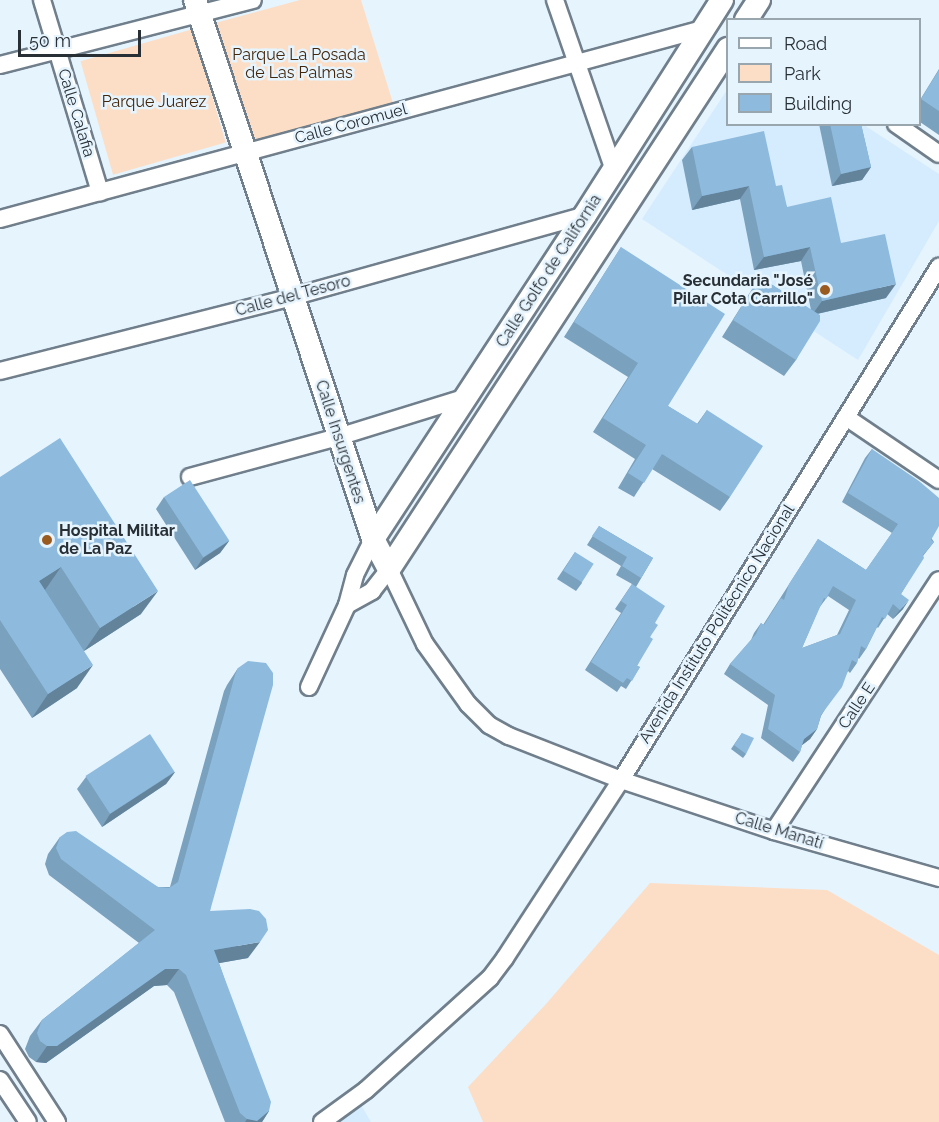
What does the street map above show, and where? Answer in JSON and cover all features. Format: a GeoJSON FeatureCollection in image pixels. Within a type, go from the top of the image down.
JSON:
{"type":"FeatureCollection","features":[{"type":"Feature","properties":{"kind":"street","name":"Calle Calafia"},"geometry":{"type":"LineString","coordinates":[[42,0],[100,192]]}},
{"type":"Feature","properties":{"kind":"street"},"geometry":{"type":"LineString","coordinates":[[0,65],[198,7],[253,0]]}},
{"type":"Feature","properties":{"kind":"street"},"geometry":{"type":"LineString","coordinates":[[555,0],[579,62],[614,170]]}},
{"type":"Feature","properties":{"kind":"street","name":"Calle Golfo de California"},"geometry":{"type":"LineString","coordinates":[[373,539],[722,0]]}},
{"type":"Feature","properties":{"kind":"street"},"geometry":{"type":"LineString","coordinates":[[747,18],[759,0]]}},
{"type":"Feature","properties":{"kind":"street","name":"Calle Insurgentes"},"geometry":{"type":"LineString","coordinates":[[198,7],[373,539],[425,644],[468,704],[489,725],[509,736],[621,780]]}},
{"type":"Feature","properties":{"kind":"street"},"geometry":{"type":"LineString","coordinates":[[702,29],[726,24]]}},
{"type":"Feature","properties":{"kind":"street","name":"Calle Coromuel"},"geometry":{"type":"LineString","coordinates":[[0,219],[702,29]]}},
{"type":"Feature","properties":{"kind":"street","name":"Calle Golfo de California"},"geometry":{"type":"LineString","coordinates":[[389,569],[726,52]]}},
{"type":"Feature","properties":{"kind":"street"},"geometry":{"type":"LineString","coordinates":[[899,126],[939,154]]}},
{"type":"Feature","properties":{"kind":"street"},"geometry":{"type":"LineString","coordinates":[[585,214],[611,231]]}},
{"type":"Feature","properties":{"kind":"street","name":"Calle del Tesoro"},"geometry":{"type":"LineString","coordinates":[[0,371],[292,297],[585,214]]}},
{"type":"Feature","properties":{"kind":"street","name":"Avenida Instituto Politécnico Nacional"},"geometry":{"type":"LineString","coordinates":[[322,1122],[366,1089],[490,978],[621,780],[939,267]]}},
{"type":"Feature","properties":{"kind":"street"},"geometry":{"type":"LineString","coordinates":[[190,477],[338,437],[467,397]]}},
{"type":"Feature","properties":{"kind":"street"},"geometry":{"type":"LineString","coordinates":[[846,417],[939,480]]}},
{"type":"Feature","properties":{"kind":"street"},"geometry":{"type":"LineString","coordinates":[[309,687],[346,605],[355,575],[373,539]]}},
{"type":"Feature","properties":{"kind":"street"},"geometry":{"type":"LineString","coordinates":[[346,605],[372,591],[389,569]]}},
{"type":"Feature","properties":{"kind":"street","name":"Calle E"},"geometry":{"type":"LineString","coordinates":[[774,831],[939,580]]}},
{"type":"Feature","properties":{"kind":"street","name":"Calle Manatí"},"geometry":{"type":"LineString","coordinates":[[621,780],[774,831],[939,878]]}},
{"type":"Feature","properties":{"kind":"street"},"geometry":{"type":"LineString","coordinates":[[0,1034],[57,1122]]}},
{"type":"Feature","properties":{"kind":"street"},"geometry":{"type":"LineString","coordinates":[[0,1080],[28,1122]]}},
{"type":"Feature","properties":{"kind":"shaded area","name":"Secundaria \"José Pilar Cota Carrillo\""},"geometry":{"type":"Polygon","coordinates":[[[726,92],[726,126],[866,126],[939,174],[939,221],[858,360],[642,219],[726,92]]]}},
{"type":"Feature","properties":{"kind":"shaded area"},"geometry":{"type":"Polygon","coordinates":[[[361,1105],[371,1122],[338,1122],[361,1105]]]}},
{"type":"Feature","properties":{"kind":"green space","name":"Parque La Posada de Las Palmas"},"geometry":{"type":"Polygon","coordinates":[[[300,0],[361,0],[393,103],[256,142],[215,23],[300,0]]]}},
{"type":"Feature","properties":{"kind":"green space","name":"Parque Juarez"},"geometry":{"type":"Polygon","coordinates":[[[193,29],[226,142],[113,175],[81,61],[193,29]]]}},
{"type":"Feature","properties":{"kind":"green space"},"geometry":{"type":"Polygon","coordinates":[[[650,883],[827,890],[939,955],[939,1122],[483,1122],[468,1087],[546,1004],[650,883]]]}},
{"type":"Feature","properties":{"kind":"building"},"geometry":{"type":"Polygon","coordinates":[[[939,70],[939,111],[921,99],[939,70]]]}},
{"type":"Feature","properties":{"kind":"building"},"geometry":{"type":"Polygon","coordinates":[[[830,126],[861,126],[871,167],[841,174],[830,126]]]}},
{"type":"Feature","properties":{"kind":"building"},"geometry":{"type":"Polygon","coordinates":[[[764,131],[776,186],[782,185],[787,207],[831,197],[841,243],[885,234],[896,284],[822,301],[810,247],[764,257],[749,186],[702,196],[692,147],[764,131]]]}},
{"type":"Feature","properties":{"kind":"building"},"geometry":{"type":"Polygon","coordinates":[[[621,247],[725,314],[668,406],[698,424],[707,410],[763,446],[730,497],[662,454],[644,483],[628,473],[646,445],[603,418],[638,363],[574,322],[621,247]]]}},
{"type":"Feature","properties":{"kind":"building"},"geometry":{"type":"Polygon","coordinates":[[[760,277],[820,315],[820,321],[796,360],[733,320],[760,277]]]}},
{"type":"Feature","properties":{"kind":"building","name":"Hospital Militar de La Paz"},"geometry":{"type":"Polygon","coordinates":[[[60,438],[158,591],[100,628],[61,567],[39,581],[93,665],[48,694],[0,620],[0,477],[60,438]]]}},
{"type":"Feature","properties":{"kind":"building"},"geometry":{"type":"Polygon","coordinates":[[[872,449],[919,481],[939,498],[939,526],[931,540],[934,542],[923,555],[924,558],[901,594],[909,600],[900,610],[893,604],[885,619],[882,617],[866,649],[861,646],[857,663],[852,660],[842,687],[821,715],[817,729],[804,739],[800,752],[768,729],[775,695],[730,664],[756,634],[761,623],[764,625],[781,598],[784,600],[789,584],[818,539],[866,570],[898,524],[848,493],[872,449]],[[833,586],[826,599],[824,598],[802,648],[840,634],[856,600],[833,586]]]}},
{"type":"Feature","properties":{"kind":"building"},"geometry":{"type":"Polygon","coordinates":[[[190,480],[229,540],[203,557],[164,497],[190,480]]]}},
{"type":"Feature","properties":{"kind":"building"},"geometry":{"type":"Polygon","coordinates":[[[599,526],[653,558],[641,578],[622,566],[627,557],[592,536],[599,526]]]}},
{"type":"Feature","properties":{"kind":"building"},"geometry":{"type":"Polygon","coordinates":[[[575,552],[594,564],[582,582],[563,571],[575,552]]]}},
{"type":"Feature","properties":{"kind":"building"},"geometry":{"type":"Polygon","coordinates":[[[632,584],[665,606],[655,623],[658,625],[650,637],[653,639],[637,666],[640,667],[632,681],[627,678],[623,683],[591,662],[627,605],[621,601],[632,584]]]}},
{"type":"Feature","properties":{"kind":"building"},"geometry":{"type":"Polygon","coordinates":[[[248,661],[266,663],[273,673],[273,685],[210,911],[250,909],[259,911],[266,919],[268,930],[260,942],[214,950],[271,1102],[269,1111],[257,1121],[247,1119],[240,1113],[186,975],[179,969],[165,969],[57,1046],[47,1046],[40,1041],[37,1033],[42,1020],[155,930],[61,859],[56,848],[60,837],[67,832],[76,831],[158,887],[169,888],[178,882],[235,675],[238,668],[248,661]]]}},
{"type":"Feature","properties":{"kind":"building"},"geometry":{"type":"Polygon","coordinates":[[[742,733],[754,738],[746,754],[734,745],[742,733]]]}},
{"type":"Feature","properties":{"kind":"building"},"geometry":{"type":"Polygon","coordinates":[[[150,734],[175,772],[110,814],[85,776],[150,734]]]}},
{"type":"Feature","properties":{"kind":"place","name":"Secundaria \"José Pilar Cota Carrillo\""},"geometry":{"type":"Point","coordinates":[825,290]}},
{"type":"Feature","properties":{"kind":"place","name":"Hospital Militar de La Paz"},"geometry":{"type":"Point","coordinates":[47,540]}}]}
